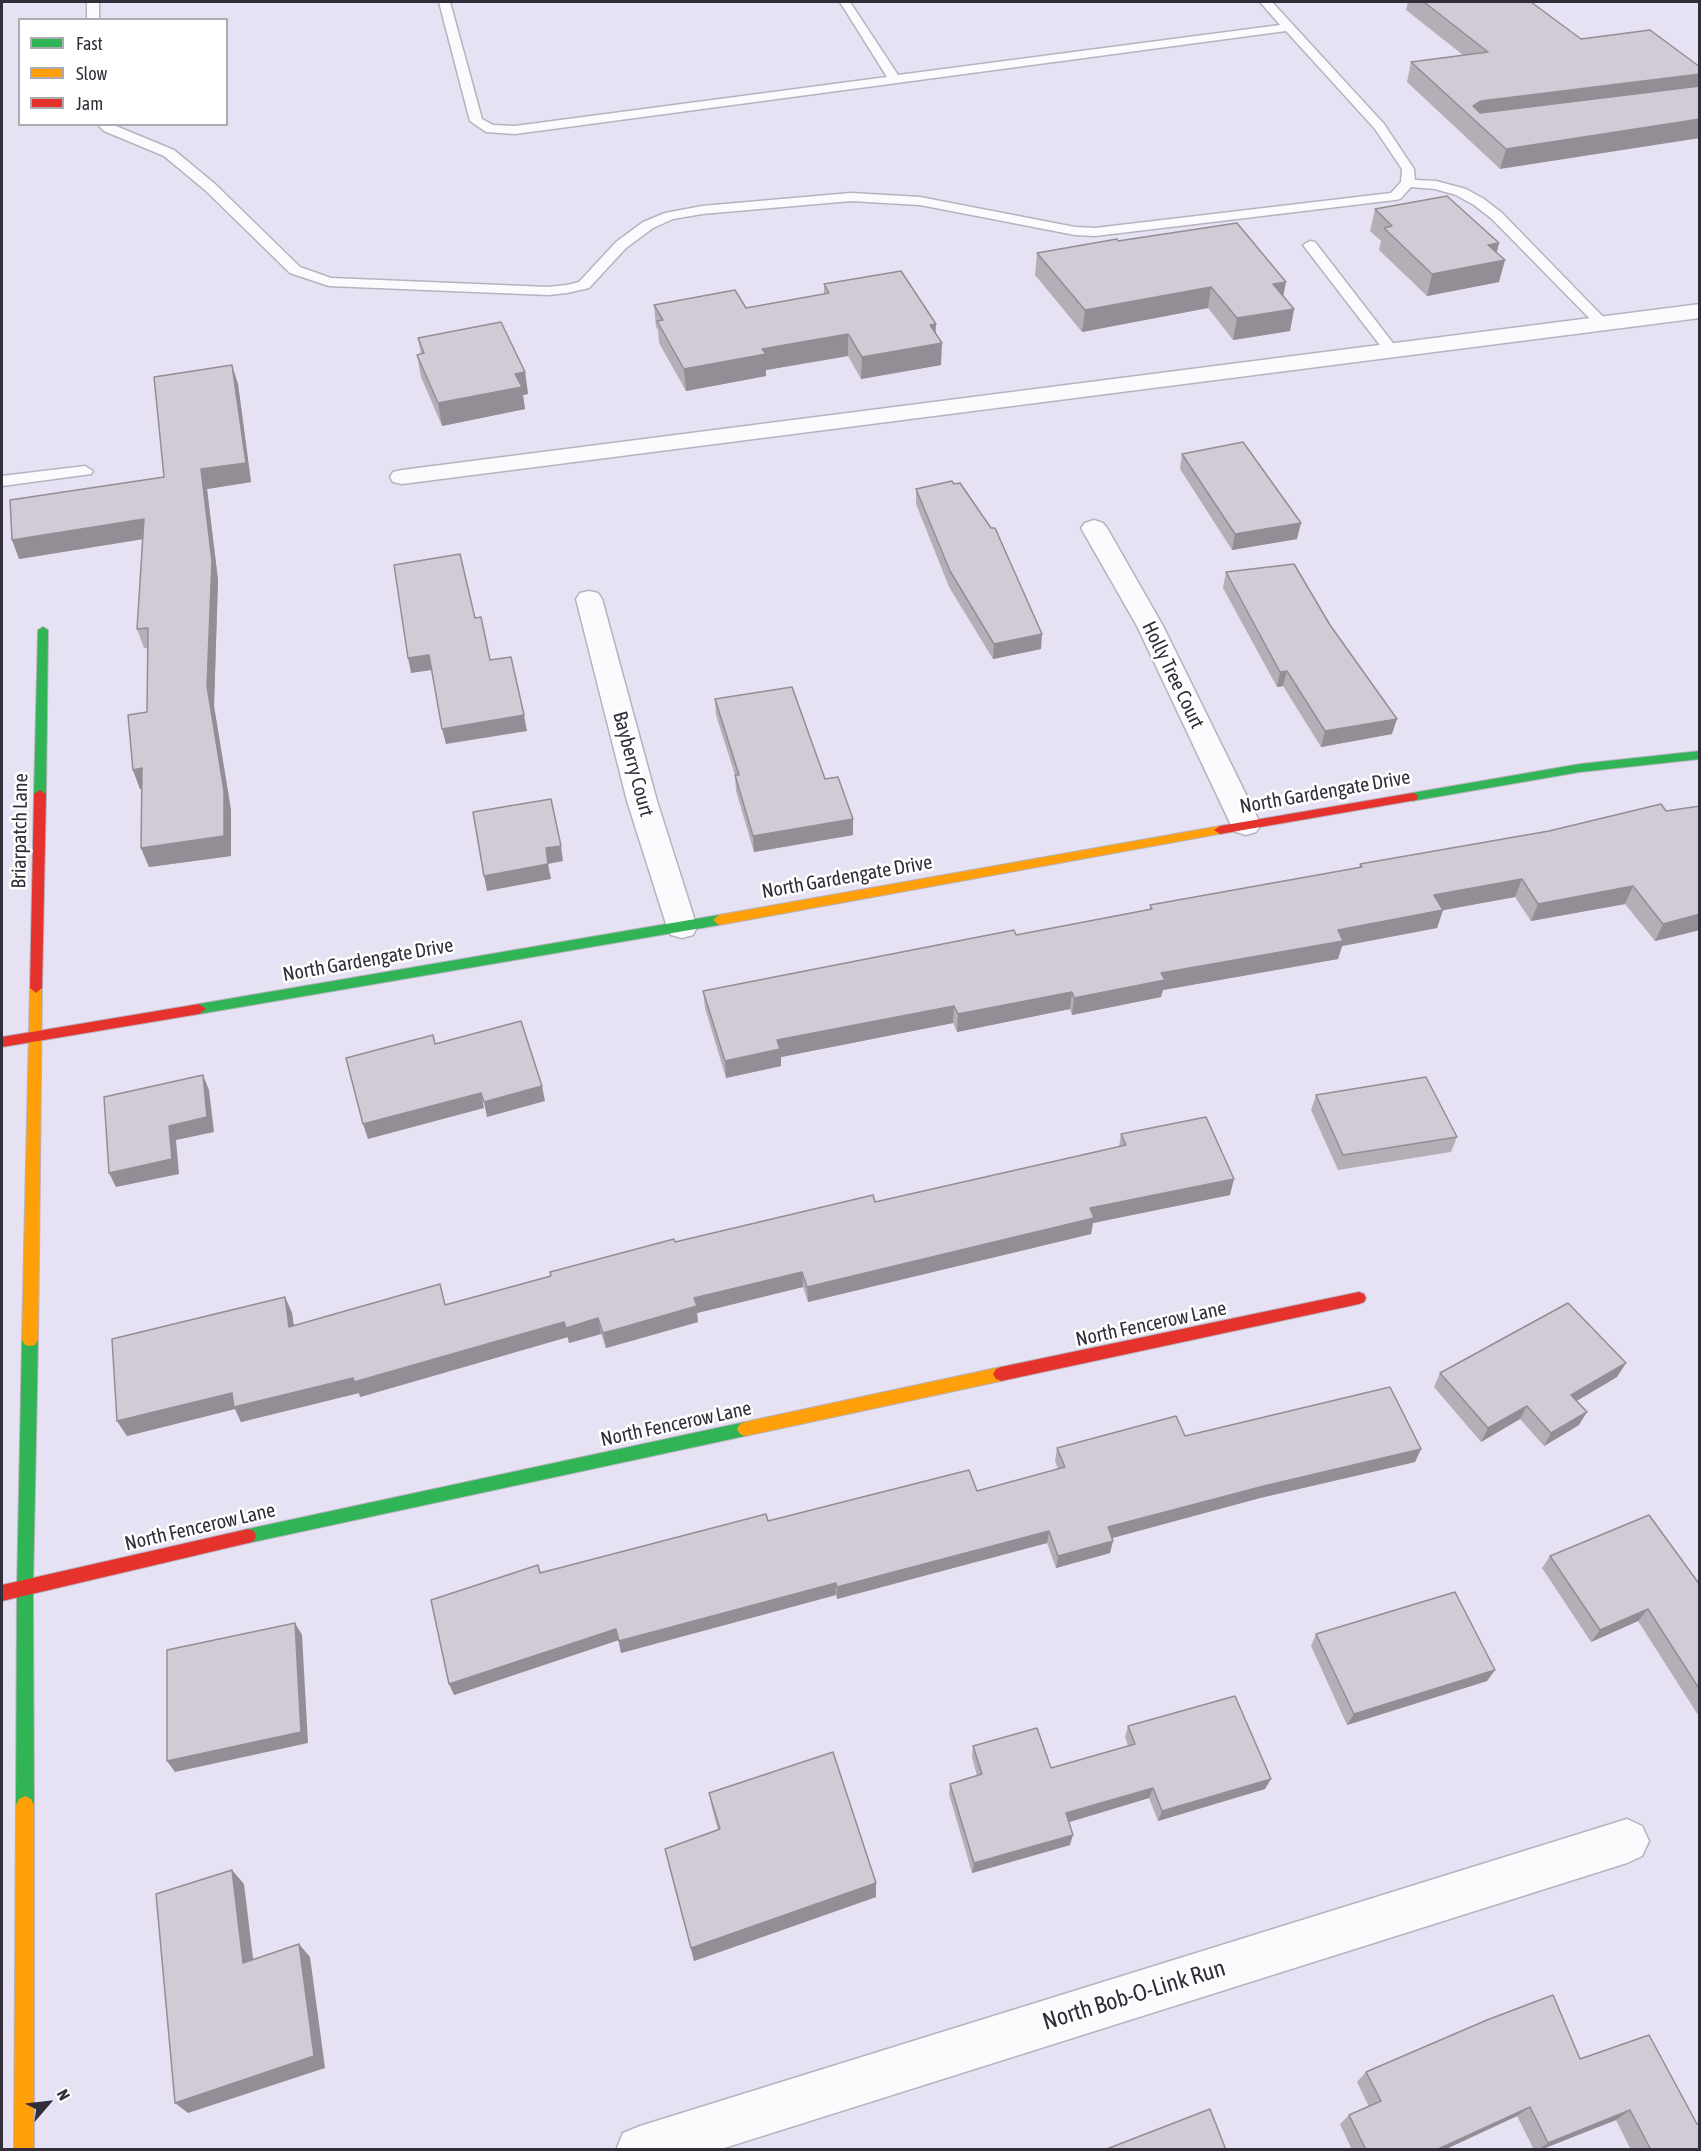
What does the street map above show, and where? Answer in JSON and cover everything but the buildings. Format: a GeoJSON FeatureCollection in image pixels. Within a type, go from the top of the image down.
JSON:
{"type":"FeatureCollection","features":[{"type":"Feature","properties":{"kind":"street"},"geometry":{"type":"LineString","coordinates":[[402,477],[1700,311]]}},
{"type":"Feature","properties":{"kind":"street","name":"Holly Tree Court"},"geometry":{"type":"LineString","coordinates":[[1094,528],[1150,626],[1246,825]]}},
{"type":"Feature","properties":{"kind":"street","name":"Bayberry Court"},"geometry":{"type":"LineString","coordinates":[[589,599],[642,801],[682,927]]}},
{"type":"Feature","properties":{"kind":"street","name":"Briarpatch Lane"},"geometry":{"type":"LineString","coordinates":[[24,2150],[25,1587],[43,630]]}},
{"type":"Feature","properties":{"kind":"street","name":"North Gardengate Drive"},"geometry":{"type":"LineString","coordinates":[[2,1042],[682,927],[1246,825],[1580,768],[1700,755]]}},
{"type":"Feature","properties":{"kind":"street","name":"North Fencerow Lane"},"geometry":{"type":"LineString","coordinates":[[2,1593],[356,1511],[1359,1298]]}},
{"type":"Feature","properties":{"kind":"street","name":"North Bob-O-Link Run"},"geometry":{"type":"LineString","coordinates":[[640,2150],[1628,1841]]}},
{"type":"Feature","properties":{"kind":"lane"},"geometry":{"type":"LineString","coordinates":[[93,2],[93,18]]}},
{"type":"Feature","properties":{"kind":"lane"},"geometry":{"type":"LineString","coordinates":[[444,2],[476,121],[490,129],[515,130],[1288,27]]}},
{"type":"Feature","properties":{"kind":"lane"},"geometry":{"type":"LineString","coordinates":[[845,2],[895,80]]}},
{"type":"Feature","properties":{"kind":"lane"},"geometry":{"type":"LineString","coordinates":[[106,126],[169,153],[210,187],[295,270],[329,282],[548,291],[567,289],[584,285],[621,245],[648,225],[670,216],[702,210],[851,197],[920,201],[1075,231],[1095,232],[1372,201],[1395,196],[1408,183],[1408,169],[1380,127],[1266,2]]}},
{"type":"Feature","properties":{"kind":"lane"},"geometry":{"type":"LineString","coordinates":[[1408,183],[1436,185],[1461,192],[1479,202],[1497,216],[1602,323]]}},
{"type":"Feature","properties":{"kind":"lane"},"geometry":{"type":"LineString","coordinates":[[1310,245],[1392,350]]}},
{"type":"Feature","properties":{"kind":"lane"},"geometry":{"type":"LineString","coordinates":[[2,481],[85,471]]}},
{"type":"Feature","properties":{"kind":"traffic: fast"},"geometry":{"type":"LineString","coordinates":[[40,794],[43,630]]}},
{"type":"Feature","properties":{"kind":"traffic: fast"},"geometry":{"type":"LineString","coordinates":[[1412,797],[1580,768],[1700,755]]}},
{"type":"Feature","properties":{"kind":"traffic: fast"},"geometry":{"type":"LineString","coordinates":[[199,1009],[719,920]]}},
{"type":"Feature","properties":{"kind":"traffic: fast"},"geometry":{"type":"LineString","coordinates":[[25,1805],[25,1587],[30,1340]]}},
{"type":"Feature","properties":{"kind":"traffic: fast"},"geometry":{"type":"LineString","coordinates":[[248,1536],[745,1429]]}},
{"type":"Feature","properties":{"kind":"traffic: slow"},"geometry":{"type":"LineString","coordinates":[[719,920],[1220,830]]}},
{"type":"Feature","properties":{"kind":"traffic: slow"},"geometry":{"type":"LineString","coordinates":[[30,1340],[36,988]]}},
{"type":"Feature","properties":{"kind":"traffic: slow"},"geometry":{"type":"LineString","coordinates":[[745,1429],[1001,1374]]}},
{"type":"Feature","properties":{"kind":"traffic: slow"},"geometry":{"type":"LineString","coordinates":[[24,2150],[25,1805]]}},
{"type":"Feature","properties":{"kind":"traffic: jam"},"geometry":{"type":"LineString","coordinates":[[36,988],[40,794]]}},
{"type":"Feature","properties":{"kind":"traffic: jam"},"geometry":{"type":"LineString","coordinates":[[1220,830],[1412,797]]}},
{"type":"Feature","properties":{"kind":"traffic: jam"},"geometry":{"type":"LineString","coordinates":[[2,1042],[199,1009]]}},
{"type":"Feature","properties":{"kind":"traffic: jam"},"geometry":{"type":"LineString","coordinates":[[1001,1374],[1359,1298]]}},
{"type":"Feature","properties":{"kind":"traffic: jam"},"geometry":{"type":"LineString","coordinates":[[2,1593],[248,1536]]}}]}
